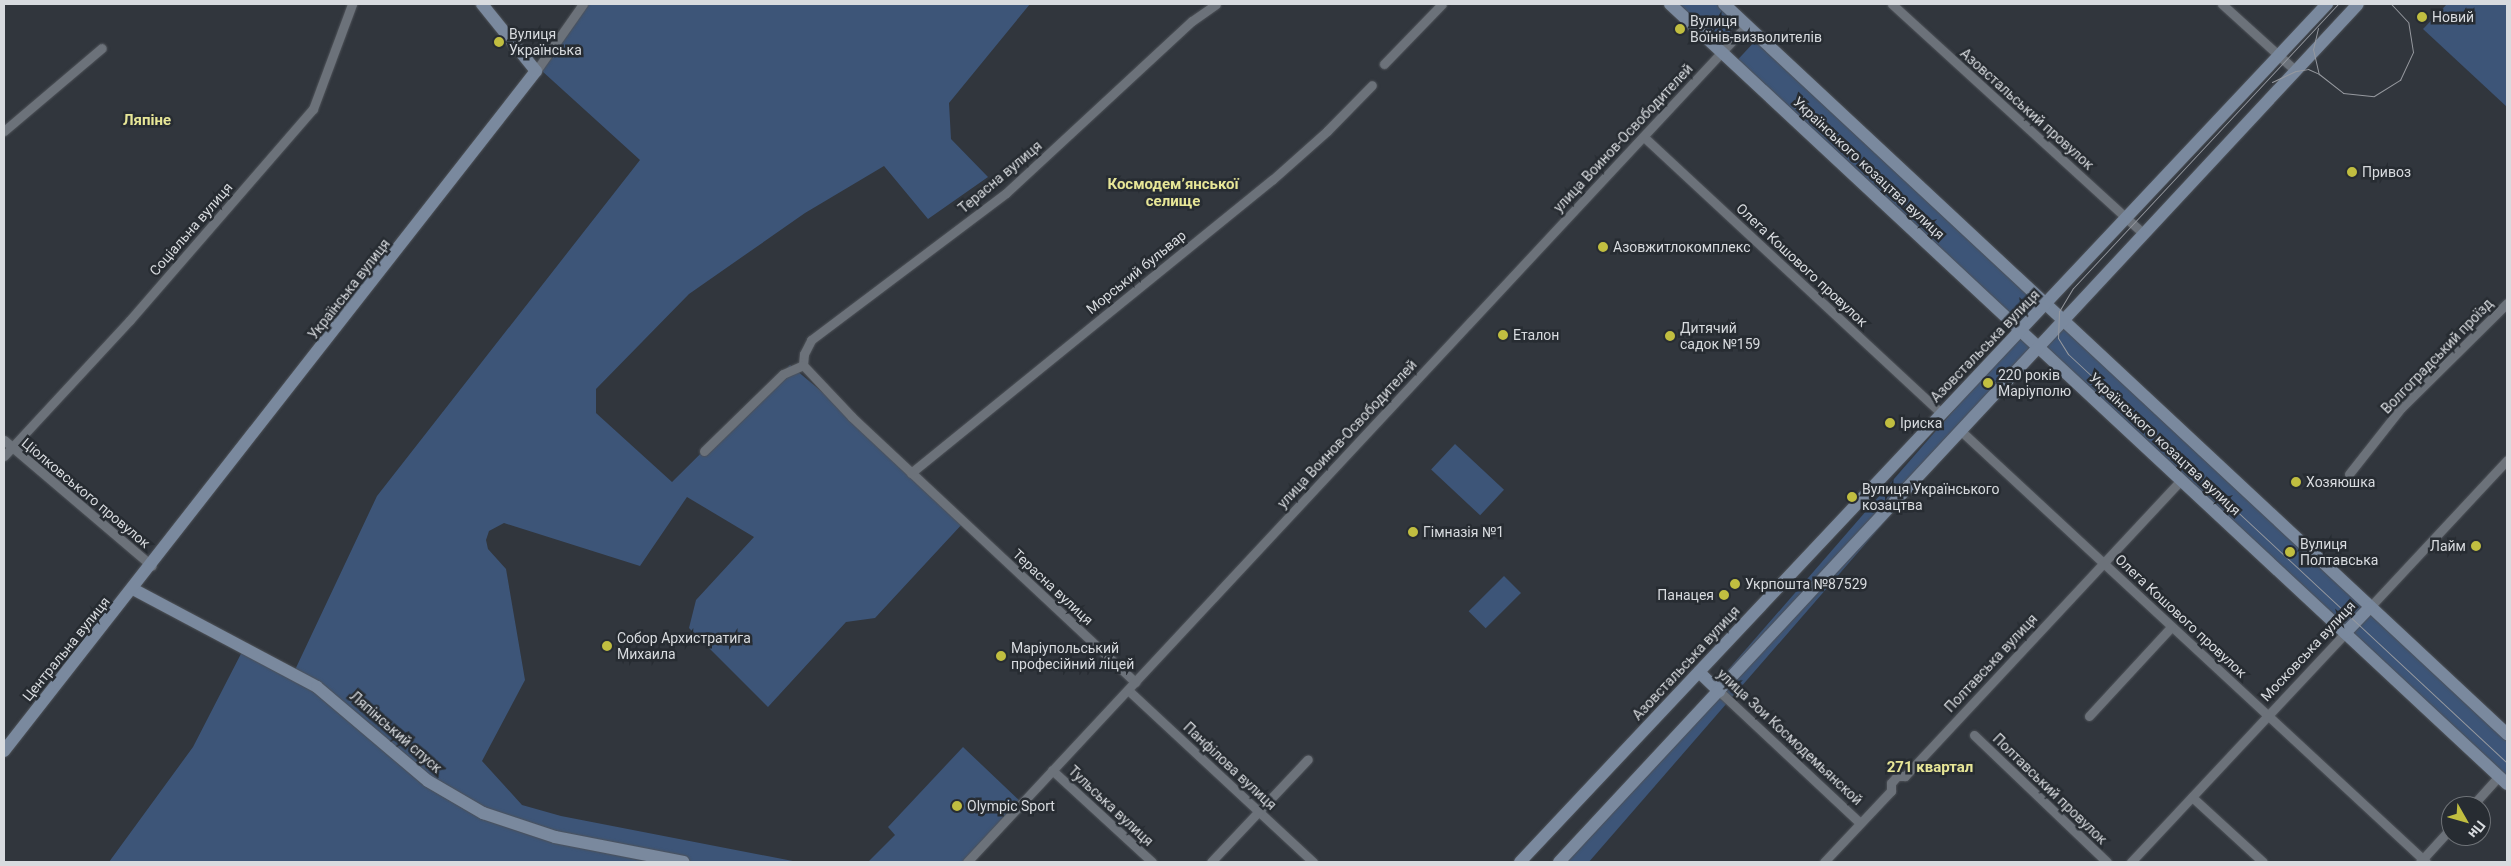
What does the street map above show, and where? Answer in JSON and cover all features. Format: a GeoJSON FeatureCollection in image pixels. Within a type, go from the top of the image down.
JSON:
{"type":"FeatureCollection","features":[{"type":"Feature","properties":{"kind":"street","name":"Соціальна вулиця"},"geometry":{"type":"LineString","coordinates":[[4,456],[130,320],[313,109],[352,4]]}},
{"type":"Feature","properties":{"kind":"street"},"geometry":{"type":"LineString","coordinates":[[482,4],[536,71]]}},
{"type":"Feature","properties":{"kind":"street","name":"Українська вулиця"},"geometry":{"type":"LineString","coordinates":[[133,589],[536,71],[583,4]]}},
{"type":"Feature","properties":{"kind":"street","name":"Терасна вулиця"},"geometry":{"type":"LineString","coordinates":[[1135,682],[911,474],[803,365],[804,354],[811,340],[1006,193],[1192,21],[1216,4]]}},
{"type":"Feature","properties":{"kind":"street"},"geometry":{"type":"LineString","coordinates":[[1384,64],[1442,4]]}},
{"type":"Feature","properties":{"kind":"street","name":"Українського козацтва вулиця"},"geometry":{"type":"LineString","coordinates":[[1670,4],[2503,780]]}},
{"type":"Feature","properties":{"kind":"street","name":"Українського козацтва вулиця"},"geometry":{"type":"LineString","coordinates":[[1724,4],[2507,734]]}},
{"type":"Feature","properties":{"kind":"street","name":"Азовстальський провулок"},"geometry":{"type":"LineString","coordinates":[[1892,4],[2144,234]]}},
{"type":"Feature","properties":{"kind":"street"},"geometry":{"type":"LineString","coordinates":[[2222,4],[2296,71]]}},
{"type":"Feature","properties":{"kind":"street","name":"Азовстальська вулиця"},"geometry":{"type":"LineString","coordinates":[[1520,862],[2327,4]]}},
{"type":"Feature","properties":{"kind":"street"},"geometry":{"type":"LineString","coordinates":[[1558,862],[2040,348],[2063,320],[2358,4]]}},
{"type":"Feature","properties":{"kind":"street","name":"улица Воинов-Освободителей"},"geometry":{"type":"LineString","coordinates":[[967,862],[1747,25]]}},
{"type":"Feature","properties":{"kind":"street"},"geometry":{"type":"LineString","coordinates":[[4,131],[102,48]]}},
{"type":"Feature","properties":{"kind":"street","name":"Морський бульвар"},"geometry":{"type":"LineString","coordinates":[[911,474],[1272,180],[1327,131],[1372,85]]}},
{"type":"Feature","properties":{"kind":"street","name":"Олега Кошового провулок"},"geometry":{"type":"LineString","coordinates":[[1644,136],[1941,413]]}},
{"type":"Feature","properties":{"kind":"street","name":"Волгоградський проїзд"},"geometry":{"type":"LineString","coordinates":[[2349,474],[2402,408],[2505,310]]}},
{"type":"Feature","properties":{"kind":"street"},"geometry":{"type":"LineString","coordinates":[[704,450],[783,374],[803,365]]}},
{"type":"Feature","properties":{"kind":"street","name":"Олега Кошового провулок"},"geometry":{"type":"LineString","coordinates":[[1961,431],[2422,861]]}},
{"type":"Feature","properties":{"kind":"street","name":"Ціолковського провулок"},"geometry":{"type":"LineString","coordinates":[[4,440],[152,566]]}},
{"type":"Feature","properties":{"kind":"street","name":"Московська вулиця"},"geometry":{"type":"LineString","coordinates":[[2131,862],[2507,460]]}},
{"type":"Feature","properties":{"kind":"street","name":"Полтавська вулиця"},"geometry":{"type":"LineString","coordinates":[[1824,862],[1891,791],[1891,783],[1897,776],[1905,776],[2181,480]]}},
{"type":"Feature","properties":{"kind":"street","name":"Центральна вулиця"},"geometry":{"type":"LineString","coordinates":[[4,751],[133,589]]}},
{"type":"Feature","properties":{"kind":"street","name":"Ляпінський спуск"},"geometry":{"type":"LineString","coordinates":[[133,589],[317,687],[428,781],[483,813],[555,837],[684,862]]}},
{"type":"Feature","properties":{"kind":"street"},"geometry":{"type":"LineString","coordinates":[[2089,716],[2172,626]]}},
{"type":"Feature","properties":{"kind":"street","name":"улица Зои Космодемьянской"},"geometry":{"type":"LineString","coordinates":[[1698,672],[1860,823]]}},
{"type":"Feature","properties":{"kind":"street","name":"Панфілова вулиця"},"geometry":{"type":"LineString","coordinates":[[1128,690],[1313,862]]}},
{"type":"Feature","properties":{"kind":"street","name":"Полтавський провулок"},"geometry":{"type":"LineString","coordinates":[[1974,735],[2107,862]]}},
{"type":"Feature","properties":{"kind":"street"},"geometry":{"type":"LineString","coordinates":[[1211,862],[1308,759]]}},
{"type":"Feature","properties":{"kind":"street","name":"Тульська вулиця"},"geometry":{"type":"LineString","coordinates":[[1052,770],[1152,862]]}},
{"type":"Feature","properties":{"kind":"street"},"geometry":{"type":"LineString","coordinates":[[2484,796],[2503,780]]}},
{"type":"Feature","properties":{"kind":"street"},"geometry":{"type":"LineString","coordinates":[[2192,797],[2264,862]]}},
{"type":"Feature","properties":{"kind":"street"},"geometry":{"type":"LineString","coordinates":[[2422,861],[2441,839]]}},
{"type":"Feature","properties":{"kind":"shaded area"},"geometry":{"type":"Polygon","coordinates":[[[586,4],[1030,4],[949,103],[951,139],[988,177],[928,219],[884,166],[805,213],[689,294],[596,389],[596,413],[672,482],[790,365],[852,417],[964,522],[875,618],[846,622],[768,707],[689,628],[696,600],[754,537],[687,497],[640,566],[504,523],[489,531],[486,540],[488,549],[506,569],[525,680],[482,761],[522,805],[561,816],[798,862],[109,862],[193,747],[245,646],[294,672],[377,496],[640,160],[542,71],[586,4]]]}},
{"type":"Feature","properties":{"kind":"shaded area"},"geometry":{"type":"Polygon","coordinates":[[[1675,4],[1720,4],[1739,22],[1718,44],[1675,4]]]}},
{"type":"Feature","properties":{"kind":"shaded area"},"geometry":{"type":"Polygon","coordinates":[[[2447,4],[2507,4],[2507,107],[2423,29],[2447,4]]]}},
{"type":"Feature","properties":{"kind":"shaded area"},"geometry":{"type":"Polygon","coordinates":[[[1757,39],[2041,304],[2020,326],[1737,61],[1757,39]]]}},
{"type":"Feature","properties":{"kind":"shaded area"},"geometry":{"type":"Polygon","coordinates":[[[2064,325],[2366,607],[2346,629],[2044,347],[2064,325]]]}},
{"type":"Feature","properties":{"kind":"shaded area"},"geometry":{"type":"Polygon","coordinates":[[[2020,334],[2036,348],[1589,862],[1561,862],[2020,334]]]}},
{"type":"Feature","properties":{"kind":"shaded area"},"geometry":{"type":"Polygon","coordinates":[[[1455,444],[1504,490],[1480,515],[1431,470],[1455,444]]]}},
{"type":"Feature","properties":{"kind":"shaded area"},"geometry":{"type":"Polygon","coordinates":[[[1504,576],[1521,593],[1486,628],[1469,611],[1504,576]]]}},
{"type":"Feature","properties":{"kind":"shaded area"},"geometry":{"type":"Polygon","coordinates":[[[2371,611],[2507,739],[2507,780],[2350,633],[2371,611]]]}},
{"type":"Feature","properties":{"kind":"shaded area"},"geometry":{"type":"Polygon","coordinates":[[[963,747],[1022,803],[967,862],[868,862],[895,835],[888,827],[963,747]]]}},
{"type":"Feature","properties":{"kind":"tram line"},"geometry":{"type":"LineString","coordinates":[[2338,4],[2073,288],[2059,311],[2058,338],[2068,354],[2507,763]]}},
{"type":"Feature","properties":{"kind":"tram line"},"geometry":{"type":"LineString","coordinates":[[2318,28],[2313,49],[2319,74],[2343,93],[2374,96],[2400,80],[2413,52],[2408,22],[2391,4]]}},
{"type":"Feature","properties":{"kind":"tram line"},"geometry":{"type":"LineString","coordinates":[[2272,82],[2296,71],[2308,69],[2319,74]]}},
{"type":"Feature","properties":{"kind":"place","name":"Новий"},"geometry":{"type":"Point","coordinates":[2422,17]}},
{"type":"Feature","properties":{"kind":"place","name":"Вулиця Воїнів-визволителів"},"geometry":{"type":"Point","coordinates":[1680,29]}},
{"type":"Feature","properties":{"kind":"place","name":"Вулиця Українська"},"geometry":{"type":"Point","coordinates":[499,42]}},
{"type":"Feature","properties":{"kind":"place","name":"Привоз"},"geometry":{"type":"Point","coordinates":[2352,172]}},
{"type":"Feature","properties":{"kind":"place","name":"Азовжитлокомплекс"},"geometry":{"type":"Point","coordinates":[1603,247]}},
{"type":"Feature","properties":{"kind":"place","name":"Еталон"},"geometry":{"type":"Point","coordinates":[1503,335]}},
{"type":"Feature","properties":{"kind":"place","name":"Дитячий садок №159"},"geometry":{"type":"Point","coordinates":[1670,336]}},
{"type":"Feature","properties":{"kind":"place","name":"220 років Маріуполю"},"geometry":{"type":"Point","coordinates":[1988,383]}},
{"type":"Feature","properties":{"kind":"place","name":"Іриска"},"geometry":{"type":"Point","coordinates":[1890,423]}},
{"type":"Feature","properties":{"kind":"place","name":"Хозяюшка"},"geometry":{"type":"Point","coordinates":[2296,482]}},
{"type":"Feature","properties":{"kind":"place","name":"Вулиця Українського козацтва"},"geometry":{"type":"Point","coordinates":[1852,497]}},
{"type":"Feature","properties":{"kind":"place","name":"Гімназія №1"},"geometry":{"type":"Point","coordinates":[1413,532]}},
{"type":"Feature","properties":{"kind":"place","name":"Лайм"},"geometry":{"type":"Point","coordinates":[2476,546]}},
{"type":"Feature","properties":{"kind":"place","name":"Вулиця Полтавська"},"geometry":{"type":"Point","coordinates":[2290,552]}},
{"type":"Feature","properties":{"kind":"place","name":"Укрпошта №87529"},"geometry":{"type":"Point","coordinates":[1735,584]}},
{"type":"Feature","properties":{"kind":"place","name":"Панацея"},"geometry":{"type":"Point","coordinates":[1724,595]}},
{"type":"Feature","properties":{"kind":"place","name":"Собор Архистратига Михаила"},"geometry":{"type":"Point","coordinates":[607,646]}},
{"type":"Feature","properties":{"kind":"place","name":"Маріупольський професійний ліцей"},"geometry":{"type":"Point","coordinates":[1001,656]}},
{"type":"Feature","properties":{"kind":"place","name":"Olympic Sport"},"geometry":{"type":"Point","coordinates":[957,806]}},
{"type":"Feature","properties":{"kind":"district","name":"Ляпіне"},"geometry":{"type":"Point","coordinates":[147,121]}},
{"type":"Feature","properties":{"kind":"district","name":"Космодем’янської селище"},"geometry":{"type":"Point","coordinates":[1173,192]}},
{"type":"Feature","properties":{"kind":"district","name":"271 квартал"},"geometry":{"type":"Point","coordinates":[1930,768]}}]}
